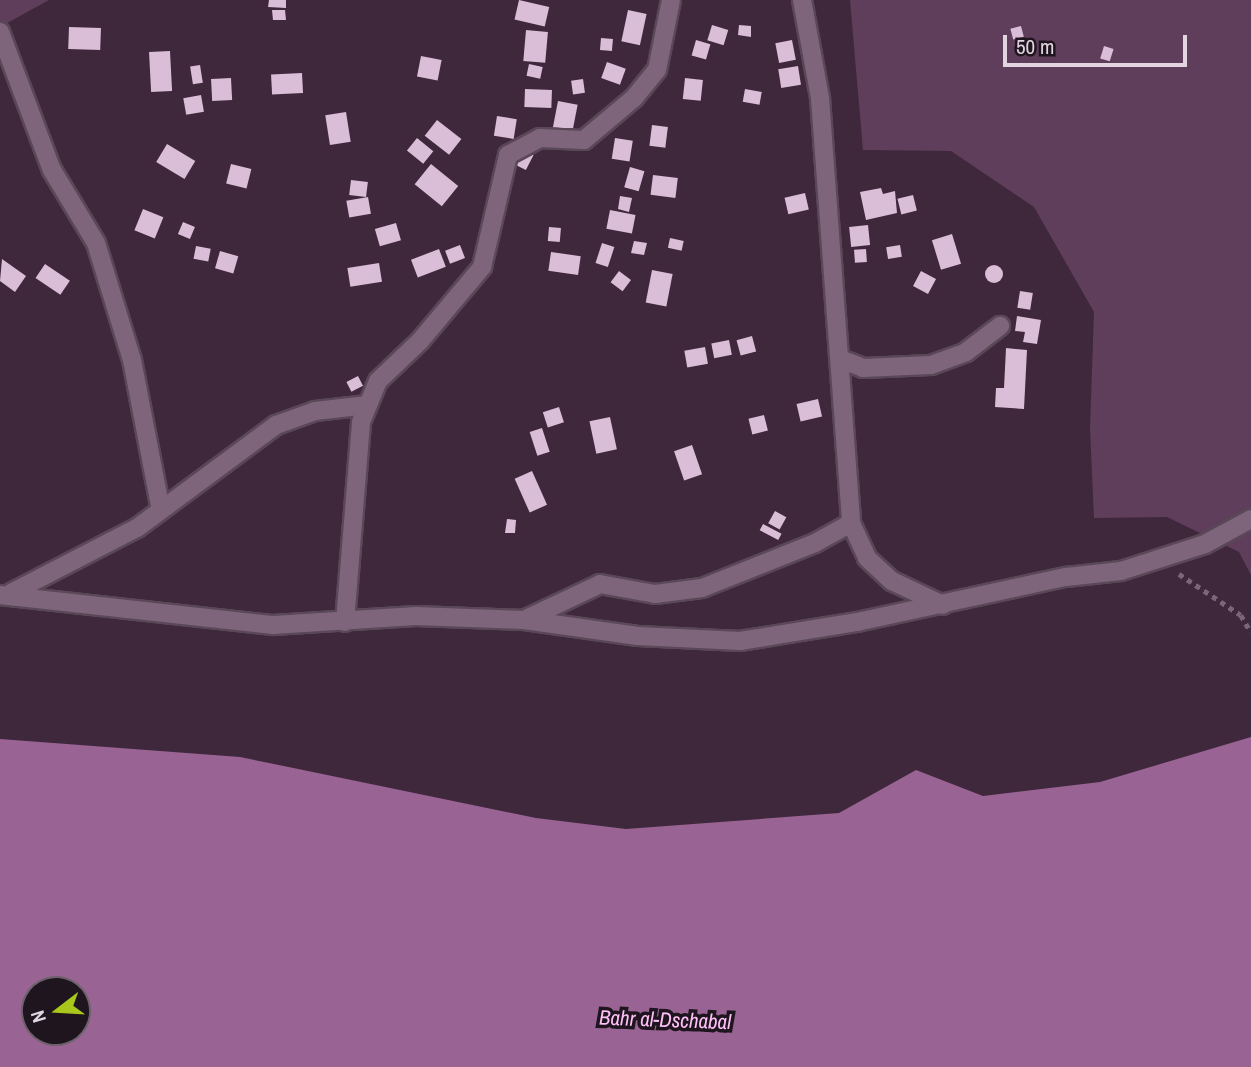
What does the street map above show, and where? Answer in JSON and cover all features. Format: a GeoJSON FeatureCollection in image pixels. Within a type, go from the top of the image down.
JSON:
{"type":"FeatureCollection","features":[{"type":"Feature","properties":{"kind":"street"},"geometry":{"type":"LineString","coordinates":[[345,622],[361,422],[378,380],[420,341],[482,267],[508,155],[540,138],[584,140],[634,98],[657,70],[671,0]]}},
{"type":"Feature","properties":{"kind":"street"},"geometry":{"type":"LineString","coordinates":[[802,0],[820,98],[851,523],[867,558],[892,581],[943,605]]}},
{"type":"Feature","properties":{"kind":"street"},"geometry":{"type":"LineString","coordinates":[[0,32],[51,170],[96,243],[132,360],[161,510]]}},
{"type":"Feature","properties":{"kind":"street"},"geometry":{"type":"LineString","coordinates":[[840,359],[863,368],[931,365],[965,352],[1000,326]]}},
{"type":"Feature","properties":{"kind":"street"},"geometry":{"type":"LineString","coordinates":[[6,594],[137,528],[276,425],[315,411],[368,405]]}},
{"type":"Feature","properties":{"kind":"street"},"geometry":{"type":"LineString","coordinates":[[6,594],[273,625],[323,619],[345,622],[416,616],[524,620],[638,636],[740,641],[943,605],[1162,560],[1251,519]]}},
{"type":"Feature","properties":{"kind":"street"},"geometry":{"type":"LineString","coordinates":[[524,620],[600,584],[655,594],[702,588],[816,543],[851,523]]}},
{"type":"Feature","properties":{"kind":"path"},"geometry":{"type":"LineString","coordinates":[[1162,560],[1241,615],[1251,632]]}},
{"type":"Feature","properties":{"kind":"shaded area"},"geometry":{"type":"Polygon","coordinates":[[[0,0],[49,0],[0,27],[0,0]]]}},
{"type":"Feature","properties":{"kind":"shaded area"},"geometry":{"type":"Polygon","coordinates":[[[850,0],[1251,0],[1251,575],[1239,552],[1167,517],[1094,518],[1090,428],[1094,312],[1034,207],[951,151],[863,150],[850,0]]]}},
{"type":"Feature","properties":{"kind":"water","name":"Bahr al-Dschabal"},"geometry":{"type":"Polygon","coordinates":[[[1251,737],[1251,1067],[0,1067],[0,739],[240,757],[536,818],[626,829],[839,813],[916,770],[983,796],[1100,782],[1251,737]]]}},
{"type":"Feature","properties":{"kind":"building"},"geometry":{"type":"Polygon","coordinates":[[[269,0],[286,0],[286,8],[268,7],[269,0]]]}},
{"type":"Feature","properties":{"kind":"building"},"geometry":{"type":"Polygon","coordinates":[[[519,0],[549,7],[545,26],[515,19],[519,0]]]}},
{"type":"Feature","properties":{"kind":"building"},"geometry":{"type":"Polygon","coordinates":[[[272,10],[285,10],[286,20],[273,20],[272,10]]]}},
{"type":"Feature","properties":{"kind":"building"},"geometry":{"type":"Polygon","coordinates":[[[628,10],[647,14],[640,45],[621,41],[628,10]]]}},
{"type":"Feature","properties":{"kind":"building"},"geometry":{"type":"Polygon","coordinates":[[[712,25],[728,30],[724,45],[707,40],[712,25]]]}},
{"type":"Feature","properties":{"kind":"building"},"geometry":{"type":"Polygon","coordinates":[[[739,25],[751,26],[751,37],[738,35],[739,25]]]}},
{"type":"Feature","properties":{"kind":"building"},"geometry":{"type":"Polygon","coordinates":[[[1021,26],[1024,37],[1013,39],[1010,29],[1021,26]]]}},
{"type":"Feature","properties":{"kind":"building"},"geometry":{"type":"Polygon","coordinates":[[[69,27],[101,28],[100,50],[68,49],[69,27]]]}},
{"type":"Feature","properties":{"kind":"building"},"geometry":{"type":"Polygon","coordinates":[[[526,30],[548,32],[545,63],[523,61],[526,30]]]}},
{"type":"Feature","properties":{"kind":"building"},"geometry":{"type":"Polygon","coordinates":[[[601,38],[613,39],[612,51],[600,50],[601,38]]]}},
{"type":"Feature","properties":{"kind":"building"},"geometry":{"type":"Polygon","coordinates":[[[696,40],[710,44],[706,60],[692,55],[696,40]]]}},
{"type":"Feature","properties":{"kind":"building"},"geometry":{"type":"Polygon","coordinates":[[[792,40],[796,60],[779,63],[775,43],[792,40]]]}},
{"type":"Feature","properties":{"kind":"building"},"geometry":{"type":"Polygon","coordinates":[[[1104,46],[1114,49],[1110,61],[1100,58],[1104,46]]]}},
{"type":"Feature","properties":{"kind":"building"},"geometry":{"type":"Polygon","coordinates":[[[170,51],[172,91],[151,92],[149,52],[170,51]]]}},
{"type":"Feature","properties":{"kind":"building"},"geometry":{"type":"Polygon","coordinates":[[[421,56],[442,60],[438,81],[417,77],[421,56]]]}},
{"type":"Feature","properties":{"kind":"building"},"geometry":{"type":"Polygon","coordinates":[[[607,62],[626,69],[620,85],[601,78],[607,62]]]}},
{"type":"Feature","properties":{"kind":"building"},"geometry":{"type":"Polygon","coordinates":[[[529,64],[543,67],[540,79],[527,76],[529,64]]]}},
{"type":"Feature","properties":{"kind":"building"},"geometry":{"type":"Polygon","coordinates":[[[200,65],[203,83],[193,84],[190,67],[200,65]]]}},
{"type":"Feature","properties":{"kind":"building"},"geometry":{"type":"Polygon","coordinates":[[[798,66],[801,85],[781,88],[778,69],[798,66]]]}},
{"type":"Feature","properties":{"kind":"building"},"geometry":{"type":"Polygon","coordinates":[[[302,73],[303,93],[272,95],[271,75],[302,73]]]}},
{"type":"Feature","properties":{"kind":"building"},"geometry":{"type":"Polygon","coordinates":[[[231,78],[232,100],[212,101],[211,79],[231,78]]]}},
{"type":"Feature","properties":{"kind":"building"},"geometry":{"type":"Polygon","coordinates":[[[685,78],[703,80],[701,101],[683,99],[685,78]]]}},
{"type":"Feature","properties":{"kind":"building"},"geometry":{"type":"Polygon","coordinates":[[[583,79],[585,93],[573,95],[571,81],[583,79]]]}},
{"type":"Feature","properties":{"kind":"building"},"geometry":{"type":"Polygon","coordinates":[[[525,89],[552,90],[551,108],[524,107],[525,89]]]}},
{"type":"Feature","properties":{"kind":"building"},"geometry":{"type":"Polygon","coordinates":[[[745,89],[762,92],[759,105],[743,102],[745,89]]]}},
{"type":"Feature","properties":{"kind":"building"},"geometry":{"type":"Polygon","coordinates":[[[201,95],[204,112],[186,115],[183,98],[201,95]]]}},
{"type":"Feature","properties":{"kind":"building"},"geometry":{"type":"Polygon","coordinates":[[[558,101],[578,105],[571,137],[552,133],[558,101]]]}},
{"type":"Feature","properties":{"kind":"building"},"geometry":{"type":"Polygon","coordinates":[[[346,112],[351,142],[330,145],[325,115],[346,112]]]}},
{"type":"Feature","properties":{"kind":"building"},"geometry":{"type":"Polygon","coordinates":[[[497,116],[517,119],[514,139],[494,136],[497,116]]]}},
{"type":"Feature","properties":{"kind":"building"},"geometry":{"type":"Polygon","coordinates":[[[437,120],[461,139],[449,155],[425,136],[437,120]]]}},
{"type":"Feature","properties":{"kind":"building"},"geometry":{"type":"Polygon","coordinates":[[[652,125],[668,127],[665,148],[649,146],[652,125]]]}},
{"type":"Feature","properties":{"kind":"building"},"geometry":{"type":"Polygon","coordinates":[[[417,138],[433,151],[423,164],[407,150],[417,138]]]}},
{"type":"Feature","properties":{"kind":"building"},"geometry":{"type":"Polygon","coordinates":[[[615,138],[633,141],[629,162],[612,159],[615,138]]]}},
{"type":"Feature","properties":{"kind":"building"},"geometry":{"type":"Polygon","coordinates":[[[167,144],[195,161],[184,179],[156,162],[167,144]]]}},
{"type":"Feature","properties":{"kind":"building"},"geometry":{"type":"Polygon","coordinates":[[[522,149],[534,155],[526,170],[514,164],[522,149]]]}},
{"type":"Feature","properties":{"kind":"building"},"geometry":{"type":"Polygon","coordinates":[[[231,164],[251,169],[247,188],[226,183],[231,164]]]}},
{"type":"Feature","properties":{"kind":"building"},"geometry":{"type":"Polygon","coordinates":[[[431,164],[458,186],[442,206],[415,184],[431,164]]]}},
{"type":"Feature","properties":{"kind":"building"},"geometry":{"type":"Polygon","coordinates":[[[630,167],[644,171],[639,191],[624,187],[630,167]]]}},
{"type":"Feature","properties":{"kind":"building"},"geometry":{"type":"Polygon","coordinates":[[[653,175],[678,178],[675,198],[651,195],[653,175]]]}},
{"type":"Feature","properties":{"kind":"building"},"geometry":{"type":"Polygon","coordinates":[[[351,180],[368,182],[366,197],[349,195],[351,180]]]}},
{"type":"Feature","properties":{"kind":"building"},"geometry":{"type":"Polygon","coordinates":[[[881,188],[883,194],[895,191],[897,213],[866,220],[860,192],[881,188]]]}},
{"type":"Feature","properties":{"kind":"building"},"geometry":{"type":"Polygon","coordinates":[[[805,193],[809,210],[788,214],[785,198],[805,193]]]}},
{"type":"Feature","properties":{"kind":"building"},"geometry":{"type":"Polygon","coordinates":[[[913,195],[917,211],[901,214],[897,199],[913,195]]]}},
{"type":"Feature","properties":{"kind":"building"},"geometry":{"type":"Polygon","coordinates":[[[620,196],[632,198],[629,212],[618,209],[620,196]]]}},
{"type":"Feature","properties":{"kind":"building"},"geometry":{"type":"Polygon","coordinates":[[[368,197],[371,214],[349,218],[346,201],[368,197]]]}},
{"type":"Feature","properties":{"kind":"building"},"geometry":{"type":"Polygon","coordinates":[[[143,209],[163,217],[155,239],[134,230],[143,209]]]}},
{"type":"Feature","properties":{"kind":"building"},"geometry":{"type":"Polygon","coordinates":[[[610,210],[636,215],[632,234],[606,229],[610,210]]]}},
{"type":"Feature","properties":{"kind":"building"},"geometry":{"type":"Polygon","coordinates":[[[183,222],[195,227],[190,239],[178,234],[183,222]]]}},
{"type":"Feature","properties":{"kind":"building"},"geometry":{"type":"Polygon","coordinates":[[[396,223],[401,240],[380,246],[375,229],[396,223]]]}},
{"type":"Feature","properties":{"kind":"building"},"geometry":{"type":"Polygon","coordinates":[[[868,225],[870,245],[851,247],[849,227],[868,225]]]}},
{"type":"Feature","properties":{"kind":"building"},"geometry":{"type":"Polygon","coordinates":[[[549,227],[561,228],[560,242],[548,241],[549,227]]]}},
{"type":"Feature","properties":{"kind":"building"},"geometry":{"type":"Polygon","coordinates":[[[952,234],[961,264],[941,270],[932,240],[952,234]]]}},
{"type":"Feature","properties":{"kind":"building"},"geometry":{"type":"Polygon","coordinates":[[[670,238],[684,241],[682,251],[668,248],[670,238]]]}},
{"type":"Feature","properties":{"kind":"building"},"geometry":{"type":"Polygon","coordinates":[[[634,241],[647,243],[644,255],[631,253],[634,241]]]}},
{"type":"Feature","properties":{"kind":"building"},"geometry":{"type":"Polygon","coordinates":[[[602,243],[614,247],[608,267],[596,263],[602,243]]]}},
{"type":"Feature","properties":{"kind":"building"},"geometry":{"type":"Polygon","coordinates":[[[460,245],[465,258],[450,264],[445,251],[460,245]]]}},
{"type":"Feature","properties":{"kind":"building"},"geometry":{"type":"Polygon","coordinates":[[[900,245],[902,257],[888,259],[886,247],[900,245]]]}},
{"type":"Feature","properties":{"kind":"building"},"geometry":{"type":"Polygon","coordinates":[[[196,246],[211,249],[208,262],[194,259],[196,246]]]}},
{"type":"Feature","properties":{"kind":"building"},"geometry":{"type":"Polygon","coordinates":[[[439,249],[446,267],[418,277],[411,260],[439,249]]]}},
{"type":"Feature","properties":{"kind":"building"},"geometry":{"type":"Polygon","coordinates":[[[866,249],[867,262],[855,263],[854,250],[866,249]]]}},
{"type":"Feature","properties":{"kind":"building"},"geometry":{"type":"Polygon","coordinates":[[[220,251],[238,256],[233,274],[215,268],[220,251]]]}},
{"type":"Feature","properties":{"kind":"building"},"geometry":{"type":"Polygon","coordinates":[[[551,252],[581,256],[578,275],[548,271],[551,252]]]}},
{"type":"Feature","properties":{"kind":"building"},"geometry":{"type":"Polygon","coordinates":[[[2,259],[26,276],[15,292],[0,281],[2,259]]]}},
{"type":"Feature","properties":{"kind":"building"},"geometry":{"type":"Polygon","coordinates":[[[379,263],[382,282],[350,287],[347,268],[379,263]]]}},
{"type":"Feature","properties":{"kind":"building"},"geometry":{"type":"Polygon","coordinates":[[[45,264],[70,281],[60,295],[35,278],[45,264]]]}},
{"type":"Feature","properties":{"kind":"building"},"geometry":{"type":"Polygon","coordinates":[[[990,265],[998,265],[1003,274],[1001,281],[990,283],[985,278],[985,270],[990,265]]]}},
{"type":"Feature","properties":{"kind":"building"},"geometry":{"type":"Polygon","coordinates":[[[652,270],[673,274],[666,306],[646,302],[652,270]]]}},
{"type":"Feature","properties":{"kind":"building"},"geometry":{"type":"Polygon","coordinates":[[[619,271],[631,280],[623,291],[611,282],[619,271]]]}},
{"type":"Feature","properties":{"kind":"building"},"geometry":{"type":"Polygon","coordinates":[[[921,271],[936,279],[928,294],[913,286],[921,271]]]}},
{"type":"Feature","properties":{"kind":"building"},"geometry":{"type":"Polygon","coordinates":[[[1020,291],[1033,293],[1030,310],[1017,308],[1020,291]]]}},
{"type":"Feature","properties":{"kind":"building"},"geometry":{"type":"Polygon","coordinates":[[[1017,316],[1041,320],[1037,344],[1023,342],[1025,332],[1015,331],[1017,316]]]}},
{"type":"Feature","properties":{"kind":"building"},"geometry":{"type":"Polygon","coordinates":[[[752,336],[756,351],[741,356],[737,340],[752,336]]]}},
{"type":"Feature","properties":{"kind":"building"},"geometry":{"type":"Polygon","coordinates":[[[729,340],[732,355],[714,358],[711,343],[729,340]]]}},
{"type":"Feature","properties":{"kind":"building"},"geometry":{"type":"Polygon","coordinates":[[[705,347],[708,364],[687,367],[684,351],[705,347]]]}},
{"type":"Feature","properties":{"kind":"building"},"geometry":{"type":"Polygon","coordinates":[[[1006,348],[1027,350],[1024,409],[995,407],[996,388],[1004,388],[1006,348]]]}},
{"type":"Feature","properties":{"kind":"building"},"geometry":{"type":"Polygon","coordinates":[[[358,376],[363,386],[351,392],[346,382],[358,376]]]}},
{"type":"Feature","properties":{"kind":"building"},"geometry":{"type":"Polygon","coordinates":[[[818,399],[822,417],[801,421],[797,404],[818,399]]]}},
{"type":"Feature","properties":{"kind":"building"},"geometry":{"type":"Polygon","coordinates":[[[559,407],[564,422],[548,427],[543,412],[559,407]]]}},
{"type":"Feature","properties":{"kind":"building"},"geometry":{"type":"Polygon","coordinates":[[[764,415],[768,431],[752,434],[748,419],[764,415]]]}},
{"type":"Feature","properties":{"kind":"building"},"geometry":{"type":"Polygon","coordinates":[[[610,417],[617,449],[596,454],[589,421],[610,417]]]}},
{"type":"Feature","properties":{"kind":"building"},"geometry":{"type":"Polygon","coordinates":[[[542,428],[550,452],[537,456],[530,432],[542,428]]]}},
{"type":"Feature","properties":{"kind":"building"},"geometry":{"type":"Polygon","coordinates":[[[692,445],[702,474],[684,480],[674,451],[692,445]]]}},
{"type":"Feature","properties":{"kind":"building"},"geometry":{"type":"Polygon","coordinates":[[[532,471],[547,505],[530,513],[515,479],[532,471]]]}},
{"type":"Feature","properties":{"kind":"building"},"geometry":{"type":"Polygon","coordinates":[[[775,511],[786,517],[780,530],[768,523],[775,511]]]}},
{"type":"Feature","properties":{"kind":"building"},"geometry":{"type":"Polygon","coordinates":[[[507,519],[516,520],[515,533],[505,533],[507,519]]]}},
{"type":"Feature","properties":{"kind":"building"},"geometry":{"type":"Polygon","coordinates":[[[763,524],[782,534],[778,540],[760,530],[763,524]]]}}]}
